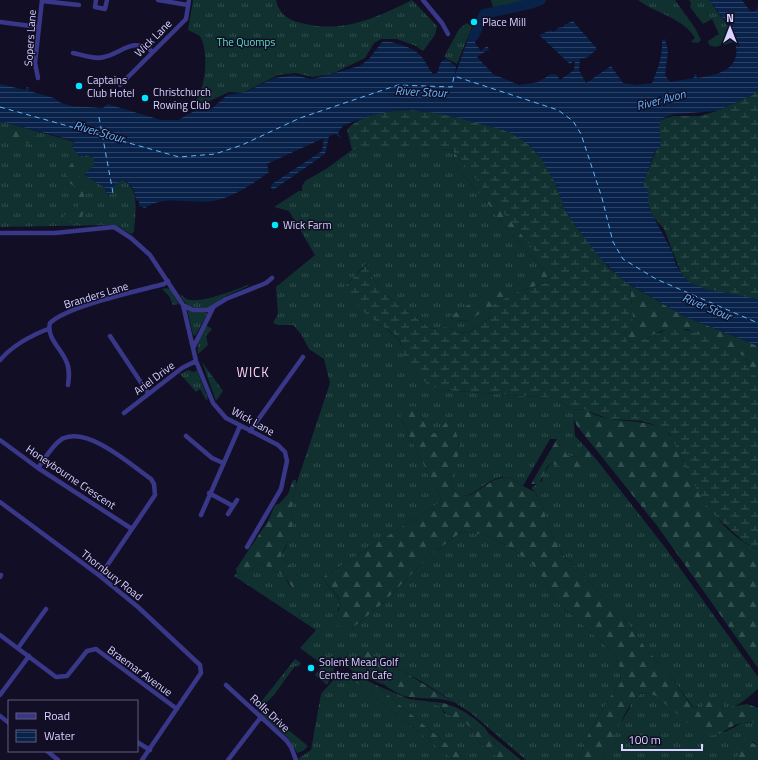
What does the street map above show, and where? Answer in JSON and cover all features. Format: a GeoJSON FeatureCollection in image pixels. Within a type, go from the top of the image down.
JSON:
{"type":"FeatureCollection","features":[{"type":"Feature","properties":{"kind":"street"},"geometry":{"type":"LineString","coordinates":[[42,0],[79,5]]}},
{"type":"Feature","properties":{"kind":"street","name":"Sopers Lane"},"geometry":{"type":"LineString","coordinates":[[38,78],[35,63],[42,0]]}},
{"type":"Feature","properties":{"kind":"street"},"geometry":{"type":"LineString","coordinates":[[96,0],[95,7],[105,9],[107,0]]}},
{"type":"Feature","properties":{"kind":"street"},"geometry":{"type":"LineString","coordinates":[[158,0],[189,2]]}},
{"type":"Feature","properties":{"kind":"street"},"geometry":{"type":"LineString","coordinates":[[424,0],[442,23],[448,34]]}},
{"type":"Feature","properties":{"kind":"street","name":"Wick Lane"},"geometry":{"type":"LineString","coordinates":[[120,85],[186,19],[189,2]]}},
{"type":"Feature","properties":{"kind":"street"},"geometry":{"type":"LineString","coordinates":[[0,22],[39,27]]}},
{"type":"Feature","properties":{"kind":"street"},"geometry":{"type":"LineString","coordinates":[[73,53],[98,58],[105,57],[131,45],[148,48],[153,52]]}},
{"type":"Feature","properties":{"kind":"street","name":"Wick Lane"},"geometry":{"type":"LineString","coordinates":[[0,233],[55,233],[114,227],[144,248],[183,305],[196,361],[212,402],[226,418],[278,445],[285,452],[287,460],[281,489],[247,547]]}},
{"type":"Feature","properties":{"kind":"street"},"geometry":{"type":"LineString","coordinates":[[193,348],[213,308],[226,298],[266,283],[272,278]]}},
{"type":"Feature","properties":{"kind":"street","name":"Branders Lane"},"geometry":{"type":"LineString","coordinates":[[48,329],[50,323],[54,319],[77,309],[164,284],[168,281]]}},
{"type":"Feature","properties":{"kind":"street"},"geometry":{"type":"LineString","coordinates":[[183,305],[198,311],[213,308]]}},
{"type":"Feature","properties":{"kind":"street"},"geometry":{"type":"LineString","coordinates":[[0,360],[12,348],[25,339],[48,329],[67,361],[69,368],[68,385]]}},
{"type":"Feature","properties":{"kind":"street"},"geometry":{"type":"LineString","coordinates":[[110,336],[148,393]]}},
{"type":"Feature","properties":{"kind":"street"},"geometry":{"type":"LineString","coordinates":[[250,431],[303,357]]}},
{"type":"Feature","properties":{"kind":"street","name":"Ariel Drive"},"geometry":{"type":"LineString","coordinates":[[124,413],[182,368],[196,361]]}},
{"type":"Feature","properties":{"kind":"street"},"geometry":{"type":"LineString","coordinates":[[200,515],[240,426]]}},
{"type":"Feature","properties":{"kind":"street"},"geometry":{"type":"LineString","coordinates":[[186,436],[212,458],[223,463]]}},
{"type":"Feature","properties":{"kind":"street"},"geometry":{"type":"LineString","coordinates":[[38,468],[59,441],[64,437],[88,438],[102,444],[151,479],[154,484],[155,494],[100,576]]}},
{"type":"Feature","properties":{"kind":"street"},"geometry":{"type":"LineString","coordinates":[[102,444],[106,439]]}},
{"type":"Feature","properties":{"kind":"street","name":"Honeybourne Crescent"},"geometry":{"type":"LineString","coordinates":[[0,440],[38,468],[132,529]]}},
{"type":"Feature","properties":{"kind":"street"},"geometry":{"type":"LineString","coordinates":[[209,493],[233,506]]}},
{"type":"Feature","properties":{"kind":"street"},"geometry":{"type":"LineString","coordinates":[[228,514],[237,500]]}},
{"type":"Feature","properties":{"kind":"street","name":"Thornbury Road"},"geometry":{"type":"LineString","coordinates":[[0,502],[100,576],[138,607],[198,663],[201,673],[177,709]]}},
{"type":"Feature","properties":{"kind":"street"},"geometry":{"type":"LineString","coordinates":[[18,648],[46,609]]}},
{"type":"Feature","properties":{"kind":"street","name":"Braemar Avenue"},"geometry":{"type":"LineString","coordinates":[[0,635],[56,677],[62,678],[67,676],[87,651],[96,649],[177,709]]}},
{"type":"Feature","properties":{"kind":"street"},"geometry":{"type":"LineString","coordinates":[[0,695],[29,656]]}},
{"type":"Feature","properties":{"kind":"street","name":"Rolls Drive"},"geometry":{"type":"LineString","coordinates":[[226,685],[286,740],[291,747],[296,760]]}},
{"type":"Feature","properties":{"kind":"street"},"geometry":{"type":"LineString","coordinates":[[142,760],[177,709]]}},
{"type":"Feature","properties":{"kind":"street"},"geometry":{"type":"LineString","coordinates":[[0,716],[8,722]]}},
{"type":"Feature","properties":{"kind":"street"},"geometry":{"type":"LineString","coordinates":[[228,760],[261,717]]}},
{"type":"Feature","properties":{"kind":"street"},"geometry":{"type":"LineString","coordinates":[[138,743],[150,750]]}},
{"type":"Feature","properties":{"kind":"street"},"geometry":{"type":"LineString","coordinates":[[48,752],[58,760]]}},
{"type":"Feature","properties":{"kind":"green space","name":"The Quomps"},"geometry":{"type":"Polygon","coordinates":[[[193,0],[276,0],[282,13],[292,20],[316,26],[331,27],[372,18],[412,0],[437,26],[435,35],[423,51],[416,46],[397,39],[381,39],[374,43],[365,58],[332,74],[312,77],[296,73],[278,75],[243,93],[229,92],[205,103],[195,102],[199,96],[204,79],[205,51],[200,36],[188,30],[193,0]]]}},
{"type":"Feature","properties":{"kind":"green space"},"geometry":{"type":"Polygon","coordinates":[[[491,0],[534,0],[495,14],[491,0]]]}},
{"type":"Feature","properties":{"kind":"green space"},"geometry":{"type":"Polygon","coordinates":[[[638,0],[675,0],[695,28],[701,40],[698,43],[691,42],[695,38],[684,26],[638,0]]]}},
{"type":"Feature","properties":{"kind":"green space"},"geometry":{"type":"Polygon","coordinates":[[[689,0],[709,0],[738,41],[715,47],[709,45],[708,41],[719,34],[712,19],[703,24],[690,7],[691,3],[689,0]]]}},
{"type":"Feature","properties":{"kind":"green space"},"geometry":{"type":"Polygon","coordinates":[[[467,23],[472,27],[457,64],[444,57],[459,29],[467,23]]]}},
{"type":"Feature","properties":{"kind":"green space"},"geometry":{"type":"Polygon","coordinates":[[[758,90],[758,302],[698,288],[683,278],[664,229],[651,214],[643,183],[656,151],[654,122],[673,116],[700,116],[717,111],[752,95],[758,90]]]}},
{"type":"Feature","properties":{"kind":"green space"},"geometry":{"type":"Polygon","coordinates":[[[413,110],[448,115],[501,129],[516,135],[528,144],[542,159],[555,182],[565,210],[577,228],[608,267],[630,285],[633,322],[626,330],[625,338],[628,342],[642,340],[673,329],[681,329],[700,334],[745,356],[750,366],[750,371],[758,378],[758,550],[744,542],[710,511],[699,494],[670,434],[652,424],[642,421],[609,419],[582,409],[573,410],[554,398],[442,390],[427,384],[406,362],[401,353],[403,348],[401,343],[395,335],[366,313],[343,288],[368,263],[369,273],[385,294],[431,329],[446,327],[459,333],[469,332],[488,319],[491,306],[517,292],[548,282],[552,272],[452,150],[402,147],[352,150],[347,130],[360,119],[386,112],[413,110]]]}},
{"type":"Feature","properties":{"kind":"green space"},"geometry":{"type":"Polygon","coordinates":[[[0,121],[75,142],[72,147],[80,157],[86,155],[94,158],[94,165],[85,175],[104,187],[108,195],[113,193],[112,188],[122,179],[128,183],[132,189],[136,202],[134,232],[131,234],[115,225],[0,227],[0,121]]]}},
{"type":"Feature","properties":{"kind":"green space"},"geometry":{"type":"Polygon","coordinates":[[[0,126],[48,140],[46,145],[35,146],[0,134],[0,126]]]}},
{"type":"Feature","properties":{"kind":"green space"},"geometry":{"type":"Polygon","coordinates":[[[380,147],[422,147],[452,150],[458,169],[489,205],[502,224],[543,269],[542,276],[484,298],[461,309],[450,317],[454,321],[469,320],[491,306],[488,319],[469,332],[459,333],[446,327],[431,329],[385,294],[369,273],[367,263],[343,288],[368,315],[397,338],[403,348],[442,390],[554,398],[573,410],[575,436],[582,443],[583,455],[576,457],[566,455],[566,439],[550,439],[523,486],[511,478],[499,478],[493,480],[471,494],[459,496],[452,488],[459,444],[438,432],[432,434],[429,432],[421,415],[402,421],[442,501],[322,578],[340,600],[338,610],[344,629],[351,629],[383,603],[429,556],[463,531],[484,535],[510,547],[533,565],[543,578],[553,598],[610,650],[619,664],[621,682],[610,697],[588,735],[579,760],[526,760],[471,713],[421,681],[404,672],[385,667],[368,651],[366,669],[384,685],[352,671],[340,657],[336,659],[333,673],[327,685],[315,675],[323,665],[300,648],[316,630],[234,576],[237,573],[243,575],[261,563],[284,576],[291,588],[299,577],[281,556],[286,547],[293,521],[291,514],[296,485],[330,383],[324,359],[309,349],[301,334],[293,325],[278,325],[273,323],[278,314],[276,287],[315,255],[289,211],[274,207],[299,191],[302,191],[302,186],[305,181],[326,169],[352,150],[380,147]]]}},
{"type":"Feature","properties":{"kind":"green space"},"geometry":{"type":"Polygon","coordinates":[[[452,150],[553,272],[548,282],[517,292],[469,320],[454,321],[450,317],[461,309],[484,298],[542,276],[543,269],[502,224],[489,205],[458,169],[452,150]]]}},
{"type":"Feature","properties":{"kind":"green space"},"geometry":{"type":"Polygon","coordinates":[[[83,154],[82,167],[79,175],[85,200],[82,219],[72,222],[54,223],[56,219],[76,210],[80,203],[76,187],[69,183],[66,171],[71,164],[83,154]]]}},
{"type":"Feature","properties":{"kind":"green space"},"geometry":{"type":"Polygon","coordinates":[[[251,284],[226,296],[211,307],[202,309],[197,309],[188,305],[180,294],[190,300],[205,299],[251,284]]]}},
{"type":"Feature","properties":{"kind":"green space"},"geometry":{"type":"Polygon","coordinates":[[[630,285],[684,316],[758,346],[758,378],[750,371],[750,366],[745,356],[728,350],[687,329],[661,331],[643,340],[628,342],[625,338],[626,329],[633,322],[630,285]]]}},
{"type":"Feature","properties":{"kind":"green space"},"geometry":{"type":"Polygon","coordinates":[[[162,289],[170,289],[179,304],[173,305],[169,296],[162,289]]]}},
{"type":"Feature","properties":{"kind":"green space"},"geometry":{"type":"Polygon","coordinates":[[[187,309],[208,313],[195,336],[193,335],[187,309]]]}},
{"type":"Feature","properties":{"kind":"green space"},"geometry":{"type":"Polygon","coordinates":[[[206,325],[212,329],[206,336],[208,345],[198,354],[198,343],[206,325]]]}},
{"type":"Feature","properties":{"kind":"green space"},"geometry":{"type":"Polygon","coordinates":[[[202,362],[223,391],[216,401],[202,362]]]}},
{"type":"Feature","properties":{"kind":"green space"},"geometry":{"type":"Polygon","coordinates":[[[188,370],[194,372],[197,370],[208,399],[206,400],[200,389],[196,392],[180,374],[188,370]]]}},
{"type":"Feature","properties":{"kind":"green space"},"geometry":{"type":"Polygon","coordinates":[[[407,407],[416,407],[431,434],[438,432],[446,422],[453,427],[457,434],[458,452],[452,488],[459,496],[471,495],[494,480],[505,477],[511,478],[535,492],[543,506],[547,524],[562,554],[587,578],[601,596],[620,613],[647,650],[670,675],[692,707],[701,708],[707,700],[719,698],[722,699],[724,708],[747,704],[758,708],[758,723],[741,723],[718,734],[710,736],[705,735],[700,733],[656,696],[642,693],[636,697],[625,713],[603,760],[579,760],[588,735],[610,697],[621,682],[619,664],[610,650],[553,598],[543,578],[533,565],[510,547],[484,535],[463,531],[429,556],[383,603],[351,629],[344,629],[337,626],[340,599],[322,578],[442,501],[402,421],[400,413],[407,407]]]}},
{"type":"Feature","properties":{"kind":"green space"},"geometry":{"type":"Polygon","coordinates":[[[582,409],[607,418],[642,422],[656,426],[669,434],[676,444],[698,489],[714,513],[733,534],[758,550],[758,668],[658,527],[577,426],[573,418],[573,410],[582,409]]]}},
{"type":"Feature","properties":{"kind":"green space"},"geometry":{"type":"Polygon","coordinates":[[[557,439],[566,439],[566,455],[576,457],[583,455],[582,443],[596,459],[590,464],[575,470],[551,463],[547,467],[539,484],[531,484],[557,439]]]}},
{"type":"Feature","properties":{"kind":"green space"},"geometry":{"type":"Polygon","coordinates":[[[596,459],[664,546],[758,677],[758,689],[738,705],[724,708],[722,699],[701,708],[693,707],[670,675],[647,650],[620,613],[601,596],[587,578],[562,554],[547,524],[543,506],[531,488],[542,481],[543,475],[551,463],[569,468],[580,468],[596,459]]]}},
{"type":"Feature","properties":{"kind":"green space"},"geometry":{"type":"Polygon","coordinates":[[[293,480],[296,480],[296,485],[291,514],[293,521],[290,537],[281,556],[299,577],[302,591],[296,593],[284,576],[261,563],[243,575],[237,573],[236,569],[268,521],[275,505],[279,504],[288,494],[293,480]]]}},
{"type":"Feature","properties":{"kind":"green space"},"geometry":{"type":"Polygon","coordinates":[[[368,651],[385,667],[404,672],[455,703],[399,694],[380,682],[368,671],[363,658],[368,651]]]}},
{"type":"Feature","properties":{"kind":"green space"},"geometry":{"type":"Polygon","coordinates":[[[295,659],[301,663],[298,667],[295,666],[274,695],[258,711],[257,707],[295,659]]]}},
{"type":"Feature","properties":{"kind":"green space"},"geometry":{"type":"Polygon","coordinates":[[[347,673],[353,680],[454,760],[299,760],[299,758],[311,750],[321,694],[336,677],[347,673]]]}},
{"type":"Feature","properties":{"kind":"green space"},"geometry":{"type":"Polygon","coordinates":[[[347,673],[352,673],[376,685],[466,760],[454,760],[353,680],[347,673]]]}},
{"type":"Feature","properties":{"kind":"green space"},"geometry":{"type":"Polygon","coordinates":[[[376,685],[409,699],[433,702],[433,704],[440,706],[444,713],[462,718],[472,730],[479,743],[491,751],[499,760],[466,760],[376,685]]]}},
{"type":"Feature","properties":{"kind":"green space"},"geometry":{"type":"Polygon","coordinates":[[[647,693],[656,696],[725,732],[742,723],[758,723],[758,745],[753,742],[741,748],[736,760],[603,760],[611,738],[633,700],[640,694],[647,693]]]}},
{"type":"Feature","properties":{"kind":"green space"},"geometry":{"type":"Polygon","coordinates":[[[433,702],[447,704],[474,718],[485,728],[495,744],[511,755],[514,760],[499,760],[491,751],[479,743],[472,730],[462,718],[449,715],[444,712],[440,706],[433,704],[433,702]]]}},
{"type":"Feature","properties":{"kind":"green space"},"geometry":{"type":"Polygon","coordinates":[[[260,713],[267,713],[308,746],[303,751],[297,753],[287,737],[260,713]]]}},
{"type":"Feature","properties":{"kind":"green space"},"geometry":{"type":"Polygon","coordinates":[[[488,733],[521,760],[514,760],[512,756],[496,745],[488,733]]]}},
{"type":"Feature","properties":{"kind":"green space"},"geometry":{"type":"Polygon","coordinates":[[[747,741],[758,745],[758,760],[736,760],[742,744],[747,741]]]}},
{"type":"Feature","properties":{"kind":"water"},"geometry":{"type":"Polygon","coordinates":[[[709,0],[742,0],[750,11],[755,11],[758,7],[758,90],[752,95],[717,111],[674,114],[661,119],[659,127],[661,140],[660,147],[655,151],[643,184],[648,191],[649,209],[672,251],[676,265],[684,277],[691,283],[705,289],[758,299],[758,346],[684,316],[624,281],[601,259],[577,228],[565,210],[555,182],[538,154],[528,144],[507,131],[448,115],[413,110],[392,111],[366,117],[344,125],[338,132],[341,138],[335,134],[329,136],[325,154],[273,190],[271,188],[272,184],[322,151],[324,138],[267,164],[269,172],[245,188],[225,198],[199,202],[171,200],[162,201],[145,208],[139,206],[139,201],[136,200],[132,187],[122,179],[113,188],[113,193],[108,195],[104,187],[84,175],[94,165],[94,158],[86,155],[80,157],[72,147],[75,141],[0,121],[0,84],[25,90],[27,87],[29,88],[29,91],[54,98],[59,102],[71,106],[103,108],[107,104],[161,120],[178,120],[196,110],[206,111],[214,107],[227,95],[246,92],[274,78],[294,75],[311,79],[359,66],[369,59],[382,42],[397,43],[414,50],[421,56],[433,74],[437,73],[441,62],[446,59],[456,66],[455,75],[471,31],[476,26],[474,33],[479,23],[481,24],[475,43],[481,51],[487,46],[489,49],[477,57],[493,74],[519,85],[539,82],[538,80],[540,81],[551,74],[557,75],[560,80],[574,70],[575,60],[570,64],[539,35],[551,30],[552,32],[557,30],[557,28],[564,27],[564,25],[573,21],[597,49],[588,57],[580,59],[579,70],[586,83],[611,66],[623,83],[636,85],[652,83],[660,62],[662,40],[665,39],[668,51],[665,75],[670,82],[694,78],[694,74],[696,74],[697,78],[716,74],[729,68],[735,59],[736,50],[734,38],[728,26],[709,0]]]}},
{"type":"Feature","properties":{"kind":"waterway"},"geometry":{"type":"LineString","coordinates":[[474,36],[484,14],[530,4],[541,0]]}},
{"type":"Feature","properties":{"kind":"ferry route"},"geometry":{"type":"LineString","coordinates":[[0,107],[179,157],[215,154],[242,145],[300,118],[398,85],[452,87],[454,76],[558,110],[573,121],[581,134],[602,198],[613,242],[623,259],[656,279],[758,323]]}},
{"type":"Feature","properties":{"kind":"ferry route"},"geometry":{"type":"LineString","coordinates":[[99,117],[113,193]]}},
{"type":"Feature","properties":{"kind":"place","name":"Place Mill"},"geometry":{"type":"Point","coordinates":[474,22]}},
{"type":"Feature","properties":{"kind":"place","name":"Captains Club Hotel"},"geometry":{"type":"Point","coordinates":[79,86]}},
{"type":"Feature","properties":{"kind":"place","name":"Christchurch Rowing Club"},"geometry":{"type":"Point","coordinates":[145,98]}},
{"type":"Feature","properties":{"kind":"place","name":"Wick Farm"},"geometry":{"type":"Point","coordinates":[275,225]}},
{"type":"Feature","properties":{"kind":"place","name":"Solent Mead Golf Centre and Cafe"},"geometry":{"type":"Point","coordinates":[311,668]}},
{"type":"Feature","properties":{"kind":"district","name":"WICK"},"geometry":{"type":"Point","coordinates":[253,372]}},
{"type":"Feature","properties":{"kind":"water label","name":"River Stour"},"geometry":{"type":"Point","coordinates":[421,92]}},
{"type":"Feature","properties":{"kind":"water label","name":"River Avon"},"geometry":{"type":"Point","coordinates":[661,100]}},
{"type":"Feature","properties":{"kind":"water label","name":"River Stour"},"geometry":{"type":"Point","coordinates":[99,132]}},
{"type":"Feature","properties":{"kind":"water label","name":"River Stour"},"geometry":{"type":"Point","coordinates":[707,307]}}]}
